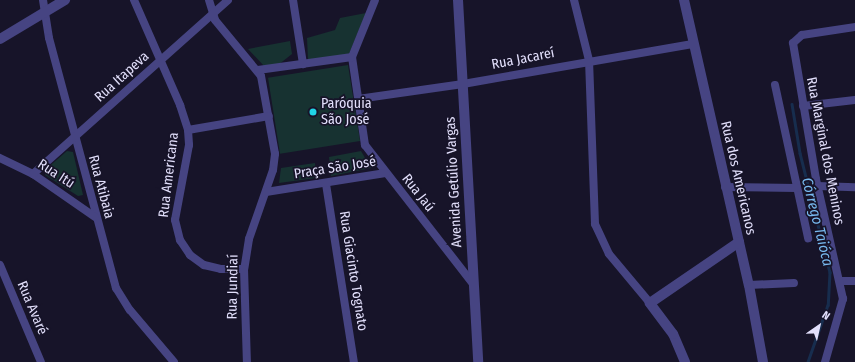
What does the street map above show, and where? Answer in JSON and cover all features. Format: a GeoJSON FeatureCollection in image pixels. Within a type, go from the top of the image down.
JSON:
{"type":"FeatureCollection","features":[{"type":"Feature","properties":{"kind":"street","name":"Rua Atibaia"},"geometry":{"type":"LineString","coordinates":[[43,0],[44,14],[95,217],[116,288],[130,310],[174,362]]}},
{"type":"Feature","properties":{"kind":"street"},"geometry":{"type":"LineString","coordinates":[[0,39],[44,14],[65,0]]}},
{"type":"Feature","properties":{"kind":"street","name":"Rua Americana"},"geometry":{"type":"LineString","coordinates":[[134,0],[180,105],[188,130],[189,145],[175,220],[180,240],[190,255],[204,265],[244,269]]}},
{"type":"Feature","properties":{"kind":"street"},"geometry":{"type":"LineString","coordinates":[[209,0],[212,13],[223,30],[258,70],[352,57],[375,0]]}},
{"type":"Feature","properties":{"kind":"street","name":"Rua Itapeva"},"geometry":{"type":"LineString","coordinates":[[33,174],[228,0]]}},
{"type":"Feature","properties":{"kind":"street"},"geometry":{"type":"LineString","coordinates":[[293,0],[303,64]]}},
{"type":"Feature","properties":{"kind":"street","name":"Avenida Getúlio Vargas"},"geometry":{"type":"LineString","coordinates":[[458,0],[478,362]]}},
{"type":"Feature","properties":{"kind":"street"},"geometry":{"type":"LineString","coordinates":[[574,0],[589,60],[596,224],[609,254],[650,303],[673,334],[685,362]]}},
{"type":"Feature","properties":{"kind":"street","name":"Rua dos Americanos"},"geometry":{"type":"LineString","coordinates":[[684,0],[725,187],[749,284],[763,362]]}},
{"type":"Feature","properties":{"kind":"street","name":"Rua Marginal dos Meninos"},"geometry":{"type":"LineString","coordinates":[[825,362],[842,309],[840,281],[818,186],[793,52],[793,43],[797,38],[855,27]]}},
{"type":"Feature","properties":{"kind":"street","name":"Rua Jacareí"},"geometry":{"type":"LineString","coordinates":[[358,99],[463,84],[589,60],[693,44]]}},
{"type":"Feature","properties":{"kind":"street","name":"Praça São José"},"geometry":{"type":"LineString","coordinates":[[258,70],[269,116],[276,158],[266,192],[326,184],[386,173],[365,145],[352,57]]}},
{"type":"Feature","properties":{"kind":"street"},"geometry":{"type":"LineString","coordinates":[[775,85],[808,238]]}},
{"type":"Feature","properties":{"kind":"street"},"geometry":{"type":"LineString","coordinates":[[803,106],[855,100]]}},
{"type":"Feature","properties":{"kind":"street"},"geometry":{"type":"LineString","coordinates":[[188,130],[269,116]]}},
{"type":"Feature","properties":{"kind":"street","name":"Rua Itú"},"geometry":{"type":"LineString","coordinates":[[0,158],[33,174],[95,217]]}},
{"type":"Feature","properties":{"kind":"street","name":"Rua Jaú"},"geometry":{"type":"LineString","coordinates":[[386,173],[474,285]]}},
{"type":"Feature","properties":{"kind":"street","name":"Rua Giacinto Tognato"},"geometry":{"type":"LineString","coordinates":[[326,184],[354,362]]}},
{"type":"Feature","properties":{"kind":"street"},"geometry":{"type":"LineString","coordinates":[[818,186],[855,187]]}},
{"type":"Feature","properties":{"kind":"street"},"geometry":{"type":"LineString","coordinates":[[725,187],[797,188]]}},
{"type":"Feature","properties":{"kind":"street","name":"Rua Jundiaí"},"geometry":{"type":"LineString","coordinates":[[247,362],[244,269],[249,239],[266,192]]}},
{"type":"Feature","properties":{"kind":"street"},"geometry":{"type":"LineString","coordinates":[[650,303],[739,242]]}},
{"type":"Feature","properties":{"kind":"street","name":"Rua Avaré"},"geometry":{"type":"LineString","coordinates":[[0,265],[40,362]]}},
{"type":"Feature","properties":{"kind":"street"},"geometry":{"type":"LineString","coordinates":[[840,281],[855,281]]}},
{"type":"Feature","properties":{"kind":"street"},"geometry":{"type":"LineString","coordinates":[[749,284],[794,283]]}},
{"type":"Feature","properties":{"kind":"green space"},"geometry":{"type":"Polygon","coordinates":[[[366,13],[349,54],[308,60],[307,38],[335,30],[340,18],[366,13]]]}},
{"type":"Feature","properties":{"kind":"green space"},"geometry":{"type":"Polygon","coordinates":[[[290,41],[292,54],[278,65],[265,67],[248,49],[290,41]]]}},
{"type":"Feature","properties":{"kind":"green space"},"geometry":{"type":"Polygon","coordinates":[[[348,65],[360,141],[280,154],[268,78],[348,65]]]}},
{"type":"Feature","properties":{"kind":"green space"},"geometry":{"type":"Polygon","coordinates":[[[67,151],[73,152],[83,195],[78,196],[45,175],[45,170],[67,151]]]}},
{"type":"Feature","properties":{"kind":"green space"},"geometry":{"type":"Polygon","coordinates":[[[361,151],[371,168],[331,176],[329,157],[361,151]]]}},
{"type":"Feature","properties":{"kind":"green space"},"geometry":{"type":"Polygon","coordinates":[[[315,163],[316,178],[279,183],[281,168],[315,163]]]}},
{"type":"Feature","properties":{"kind":"waterway","name":"Córrego Taióca"},"geometry":{"type":"LineString","coordinates":[[792,104],[800,153],[830,272],[828,305],[808,362]]}},
{"type":"Feature","properties":{"kind":"place","name":"Paróquia São José"},"geometry":{"type":"Point","coordinates":[313,112]}}]}
